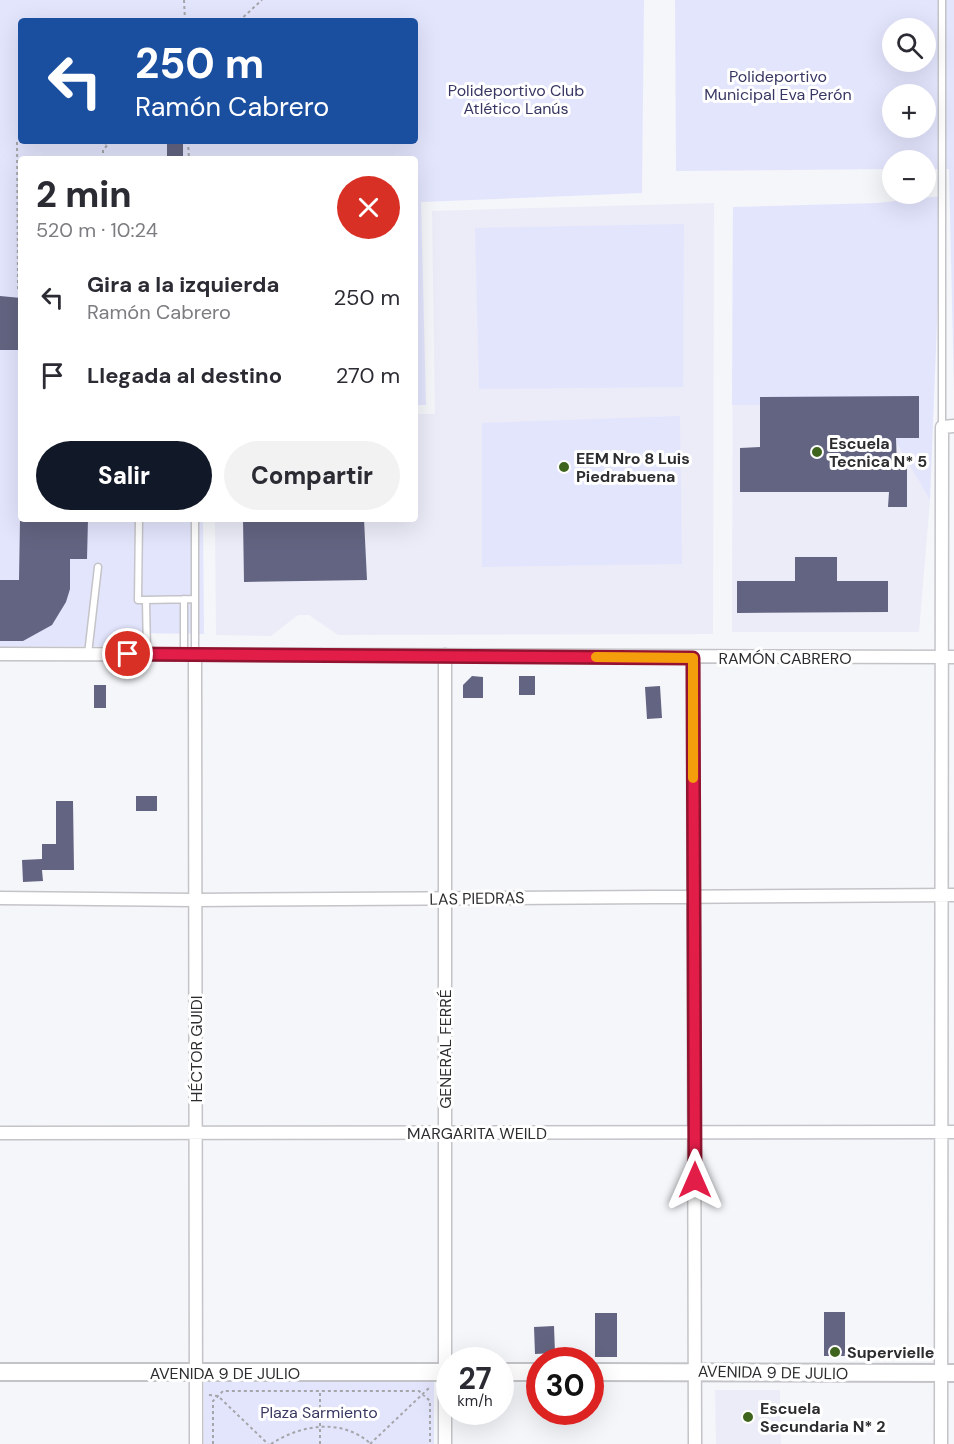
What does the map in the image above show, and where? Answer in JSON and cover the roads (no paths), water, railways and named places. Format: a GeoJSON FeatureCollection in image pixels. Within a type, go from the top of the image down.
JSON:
{"type":"FeatureCollection","features":[{"type":"Feature","properties":{"kind":"street"},"geometry":{"type":"LineString","coordinates":[[941,1444],[947,1373],[948,427]]}},
{"type":"Feature","properties":{"kind":"street","name":"RAMÓN CABRERO"},"geometry":{"type":"LineString","coordinates":[[2,654],[693,658],[948,657]]}},
{"type":"Feature","properties":{"kind":"street","name":"HÉCTOR GUIDI"},"geometry":{"type":"LineString","coordinates":[[190,654],[195,900],[196,1444]]}},
{"type":"Feature","properties":{"kind":"street","name":"GENERAL FERRÉ"},"geometry":{"type":"LineString","coordinates":[[445,655],[444,899],[448,1347]]}},
{"type":"Feature","properties":{"kind":"street"},"geometry":{"type":"LineString","coordinates":[[693,658],[695,1444]]}},
{"type":"Feature","properties":{"kind":"street","name":"LAS PIEDRAS"},"geometry":{"type":"LineString","coordinates":[[0,898],[195,900],[948,895]]}},
{"type":"Feature","properties":{"kind":"street","name":"MARGARITA WEILD"},"geometry":{"type":"LineString","coordinates":[[0,1133],[948,1132]]}},
{"type":"Feature","properties":{"kind":"street","name":"AVENIDA 9 DE JULIO"},"geometry":{"type":"LineString","coordinates":[[0,1371],[321,1374],[436,1372]]}},
{"type":"Feature","properties":{"kind":"street","name":"AVENIDA 9 DE JULIO"},"geometry":{"type":"LineString","coordinates":[[604,1371],[947,1373]]}},
{"type":"Feature","properties":{"kind":"street","name":"GENERAL FERRÉ"},"geometry":{"type":"LineString","coordinates":[[445,1444],[446,1425]]}},
{"type":"Feature","properties":{"kind":"lane"},"geometry":{"type":"LineString","coordinates":[[942,0],[948,427]]}},
{"type":"Feature","properties":{"kind":"lane"},"geometry":{"type":"LineString","coordinates":[[139,522],[138,600],[195,599]]}},
{"type":"Feature","properties":{"kind":"lane"},"geometry":{"type":"LineString","coordinates":[[190,654],[195,599],[195,522]]}},
{"type":"Feature","properties":{"kind":"lane"},"geometry":{"type":"LineString","coordinates":[[88,654],[98,567]]}},
{"type":"Feature","properties":{"kind":"lane"},"geometry":{"type":"LineString","coordinates":[[184,599],[190,654]]}},
{"type":"Feature","properties":{"kind":"lane"},"geometry":{"type":"LineString","coordinates":[[146,600],[147,654]]}},
{"type":"Feature","properties":{"kind":"place","name":"Escuela Tecnica N* 5"},"geometry":{"type":"Point","coordinates":[817,452]}},
{"type":"Feature","properties":{"kind":"place","name":"EEM Nro 8 Luis Piedrabuena"},"geometry":{"type":"Point","coordinates":[564,467]}},
{"type":"Feature","properties":{"kind":"place","name":"Supervielle"},"geometry":{"type":"Point","coordinates":[835,1352]}},
{"type":"Feature","properties":{"kind":"place","name":"Escuela Secundaria N* 2"},"geometry":{"type":"Point","coordinates":[748,1417]}},
{"type":"Feature","properties":{"kind":"park label","name":"Polideportivo Municipal Eva Perón"},"geometry":{"type":"Point","coordinates":[778,85]}},
{"type":"Feature","properties":{"kind":"park label","name":"Polideportivo Club Atlético Lanús"},"geometry":{"type":"Point","coordinates":[516,99]}},
{"type":"Feature","properties":{"kind":"park label","name":"Plaza Sarmiento"},"geometry":{"type":"Point","coordinates":[319,1412]}}]}
